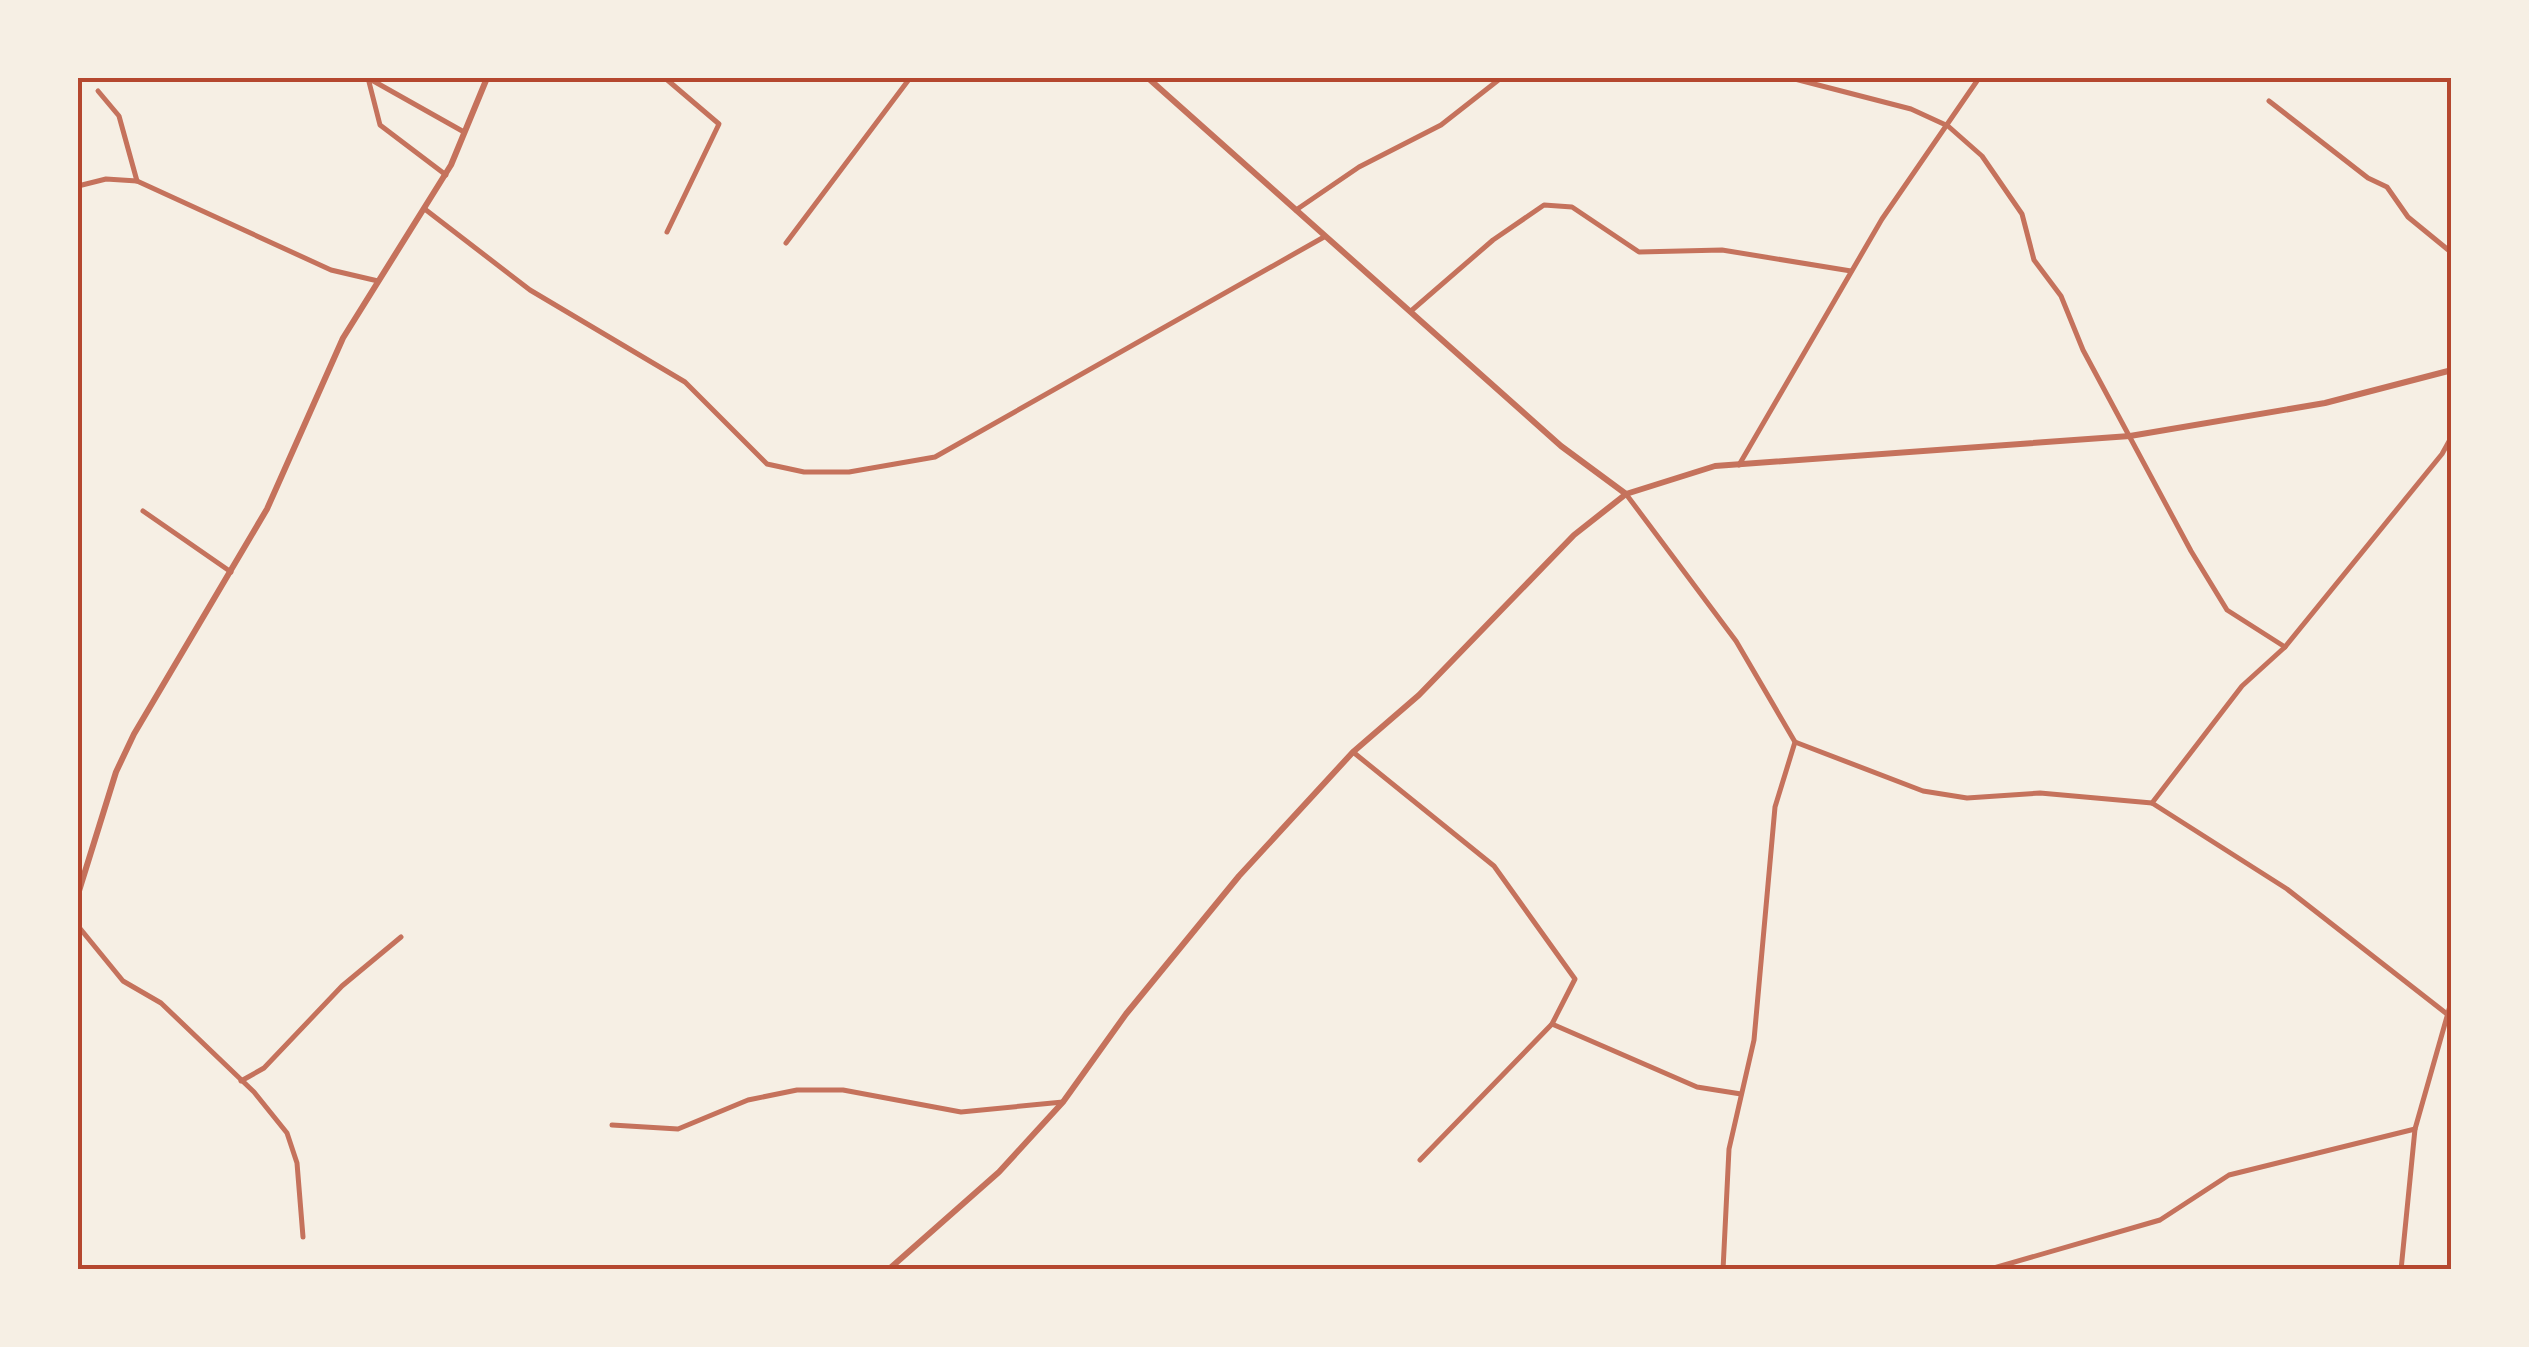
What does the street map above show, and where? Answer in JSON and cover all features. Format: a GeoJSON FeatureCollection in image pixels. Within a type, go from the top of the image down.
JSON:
{"type":"FeatureCollection","features":[{"type":"Feature","properties":{"kind":"street"},"geometry":{"type":"LineString","coordinates":[[446,175],[380,124],[368,78],[466,134]]}},
{"type":"Feature","properties":{"kind":"street"},"geometry":{"type":"LineString","coordinates":[[78,894],[116,772],[279,484],[343,338],[446,175],[487,78]]}},
{"type":"Feature","properties":{"kind":"street"},"geometry":{"type":"LineString","coordinates":[[665,78],[718,124],[667,232]]}},
{"type":"Feature","properties":{"kind":"street"},"geometry":{"type":"LineString","coordinates":[[786,243],[910,78]]}},
{"type":"Feature","properties":{"kind":"street"},"geometry":{"type":"LineString","coordinates":[[1148,78],[1561,446],[1626,494],[1736,642],[1794,742],[1895,783],[1938,794],[1996,798],[2040,793],[2152,803],[2286,890],[2448,1014]]}},
{"type":"Feature","properties":{"kind":"street"},"geometry":{"type":"LineString","coordinates":[[1296,210],[1330,184],[1432,130],[1501,78]]}},
{"type":"Feature","properties":{"kind":"street"},"geometry":{"type":"LineString","coordinates":[[1790,78],[1897,105],[1948,126],[1982,156],[2017,205],[2034,260],[2061,296],[2083,350],[2227,610],[2284,647]]}},
{"type":"Feature","properties":{"kind":"street"},"geometry":{"type":"LineString","coordinates":[[1739,465],[1851,272],[1979,78]]}},
{"type":"Feature","properties":{"kind":"street"},"geometry":{"type":"LineString","coordinates":[[98,91],[119,116],[136,181]]}},
{"type":"Feature","properties":{"kind":"street"},"geometry":{"type":"LineString","coordinates":[[2269,101],[2368,178],[2387,187],[2408,217],[2452,253]]}},
{"type":"Feature","properties":{"kind":"street"},"geometry":{"type":"LineString","coordinates":[[78,186],[106,179],[136,181],[331,270],[379,282]]}},
{"type":"Feature","properties":{"kind":"street"},"geometry":{"type":"LineString","coordinates":[[1411,311],[1493,240],[1544,206],[1572,207],[1639,252],[1722,250],[1851,272]]}},
{"type":"Feature","properties":{"kind":"street"},"geometry":{"type":"LineString","coordinates":[[426,210],[530,290],[685,382],[767,464],[804,472],[862,471],[935,457],[1324,237]]}},
{"type":"Feature","properties":{"kind":"street"},"geometry":{"type":"LineString","coordinates":[[888,1270],[988,1182],[1063,1102],[1126,1014],[1239,876],[1353,752],[1408,706],[1574,535],[1626,494],[1682,474],[1739,465],[2130,436],[2326,403],[2452,370]]}},
{"type":"Feature","properties":{"kind":"street"},"geometry":{"type":"LineString","coordinates":[[2152,803],[2242,686],[2284,647],[2442,454],[2452,436]]}},
{"type":"Feature","properties":{"kind":"street"},"geometry":{"type":"LineString","coordinates":[[143,510],[231,572]]}},
{"type":"Feature","properties":{"kind":"street"},"geometry":{"type":"LineString","coordinates":[[1723,1270],[1729,1149],[1758,1008],[1775,807],[1794,742]]}},
{"type":"Feature","properties":{"kind":"street"},"geometry":{"type":"LineString","coordinates":[[1353,752],[1494,866],[1575,979],[1552,1024],[1420,1160]]}},
{"type":"Feature","properties":{"kind":"street"},"geometry":{"type":"LineString","coordinates":[[78,926],[123,981],[161,1003],[273,1114],[292,1144],[303,1237]]}},
{"type":"Feature","properties":{"kind":"street"},"geometry":{"type":"LineString","coordinates":[[241,1080],[264,1068],[342,986],[401,937]]}},
{"type":"Feature","properties":{"kind":"street"},"geometry":{"type":"LineString","coordinates":[[2401,1270],[2415,1128],[2452,999]]}},
{"type":"Feature","properties":{"kind":"street"},"geometry":{"type":"LineString","coordinates":[[1552,1024],[1697,1087],[1741,1094]]}},
{"type":"Feature","properties":{"kind":"street"},"geometry":{"type":"LineString","coordinates":[[612,1124],[678,1129],[748,1100],[797,1090],[844,1090],[960,1112],[1063,1102]]}},
{"type":"Feature","properties":{"kind":"street"},"geometry":{"type":"LineString","coordinates":[[1987,1270],[2160,1220],[2229,1175],[2415,1128]]}}]}
